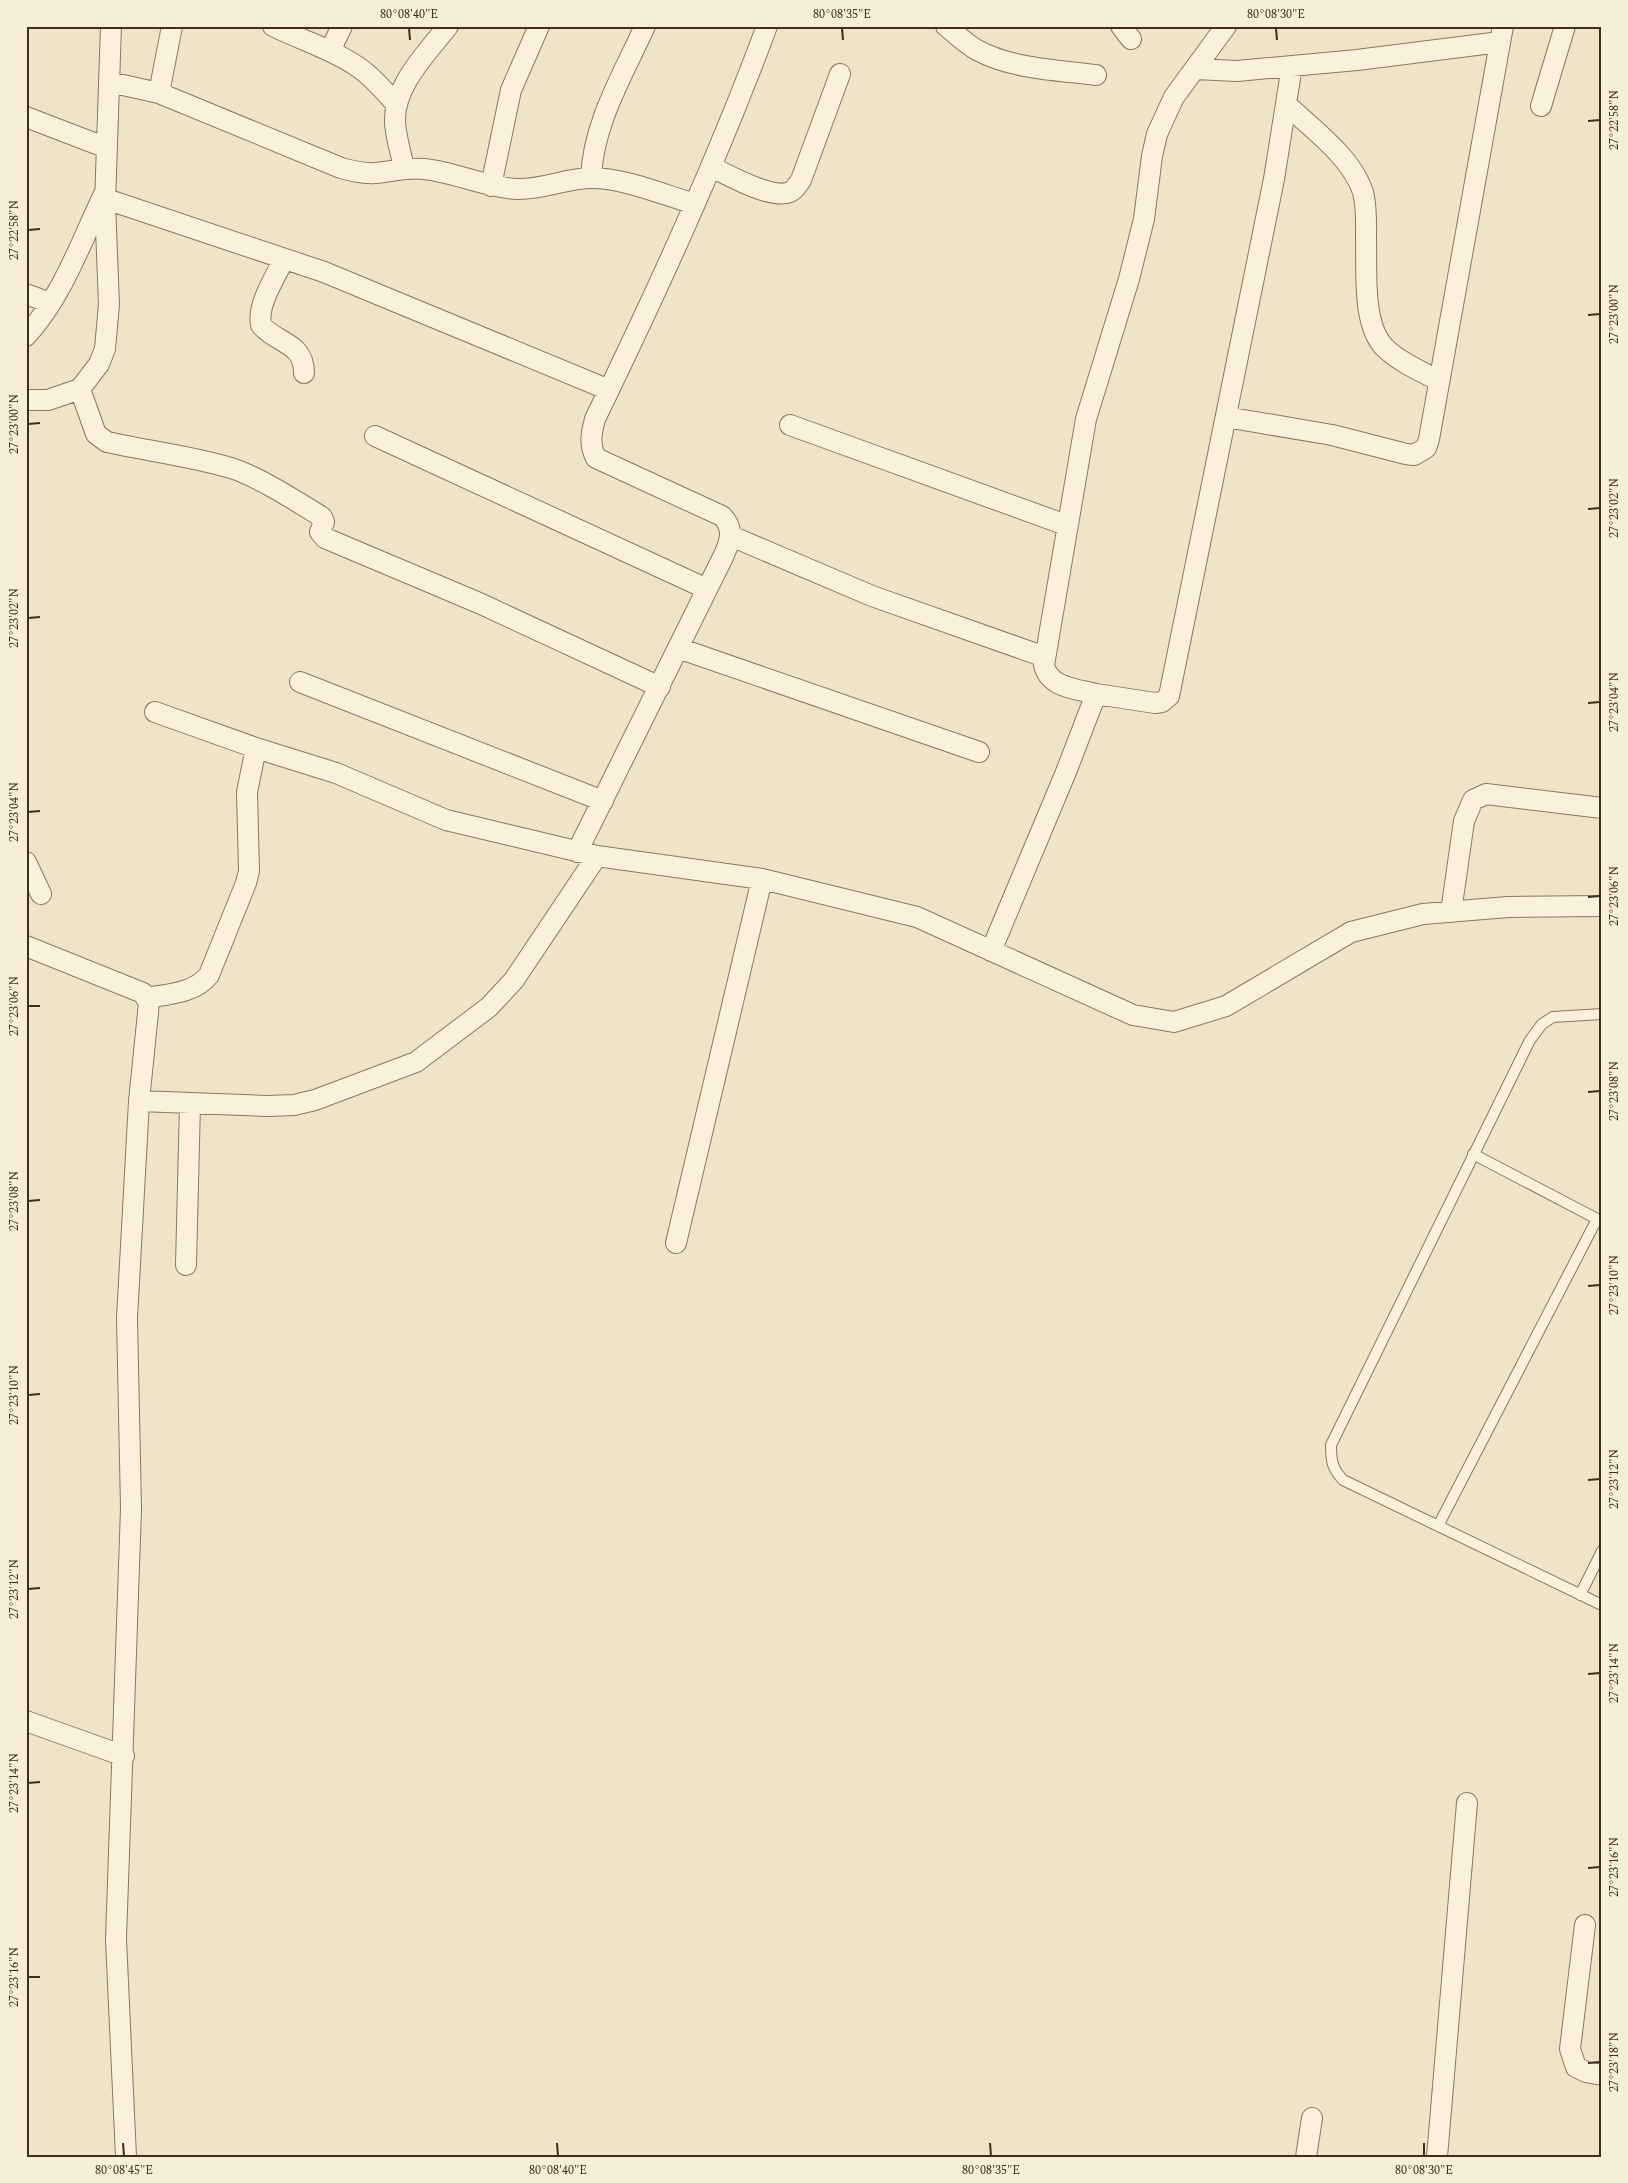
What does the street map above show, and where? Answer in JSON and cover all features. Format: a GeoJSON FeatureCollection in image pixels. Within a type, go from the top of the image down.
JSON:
{"type":"FeatureCollection","features":[{"type":"Feature","properties":{"kind":"street"},"geometry":{"type":"LineString","coordinates":[[26,400],[48,400],[80,389],[99,364],[105,349],[109,326],[106,195],[111,26]]}},
{"type":"Feature","properties":{"kind":"street"},"geometry":{"type":"LineString","coordinates":[[159,93],[172,26]]}},
{"type":"Feature","properties":{"kind":"street"},"geometry":{"type":"LineString","coordinates":[[272,26],[330,51],[358,67],[372,78],[397,105]]}},
{"type":"Feature","properties":{"kind":"street"},"geometry":{"type":"LineString","coordinates":[[330,51],[342,26]]}},
{"type":"Feature","properties":{"kind":"street"},"geometry":{"type":"LineString","coordinates":[[404,168],[395,121],[397,105],[404,87],[420,61],[448,26]]}},
{"type":"Feature","properties":{"kind":"street"},"geometry":{"type":"LineString","coordinates":[[491,186],[511,90],[539,26]]}},
{"type":"Feature","properties":{"kind":"street"},"geometry":{"type":"LineString","coordinates":[[592,178],[594,145],[600,124],[645,26]]}},
{"type":"Feature","properties":{"kind":"street"},"geometry":{"type":"LineString","coordinates":[[577,852],[724,557],[731,536],[728,522],[722,516],[596,458],[591,449],[591,436],[595,419],[695,204],[766,26]]}},
{"type":"Feature","properties":{"kind":"street"},"geometry":{"type":"LineString","coordinates":[[946,26],[975,49],[993,57],[1017,64],[1096,75]]}},
{"type":"Feature","properties":{"kind":"street"},"geometry":{"type":"LineString","coordinates":[[1226,26],[1174,98],[1157,134],[1138,246],[1086,419],[1066,525],[1044,665],[1049,678],[1059,684],[1096,694],[1155,703],[1167,699],[1169,696],[1274,179],[1292,66]]}},
{"type":"Feature","properties":{"kind":"street"},"geometry":{"type":"LineString","coordinates":[[1541,106],[1565,26]]}},
{"type":"Feature","properties":{"kind":"street"},"geometry":{"type":"LineString","coordinates":[[1194,69],[1237,71],[1292,66],[1502,34],[1430,439],[1426,448],[1414,455],[1332,435],[1226,417]]}},
{"type":"Feature","properties":{"kind":"street"},"geometry":{"type":"LineString","coordinates":[[710,167],[767,191],[775,193],[791,191],[801,180],[840,74]]}},
{"type":"Feature","properties":{"kind":"street"},"geometry":{"type":"LineString","coordinates":[[109,82],[159,93],[341,168],[372,174],[404,168],[438,170],[491,186],[531,189],[592,178],[620,182],[695,204]]}},
{"type":"Feature","properties":{"kind":"street"},"geometry":{"type":"LineString","coordinates":[[1286,104],[1340,155],[1353,172],[1362,192],[1366,214],[1369,310],[1375,333],[1384,346],[1398,358],[1439,381]]}},
{"type":"Feature","properties":{"kind":"street"},"geometry":{"type":"LineString","coordinates":[[26,117],[107,148]]}},
{"type":"Feature","properties":{"kind":"street"},"geometry":{"type":"LineString","coordinates":[[106,195],[324,272],[609,390]]}},
{"type":"Feature","properties":{"kind":"street"},"geometry":{"type":"LineString","coordinates":[[26,336],[37,325],[50,303],[106,195]]}},
{"type":"Feature","properties":{"kind":"street"},"geometry":{"type":"LineString","coordinates":[[284,259],[260,314],[261,325],[298,351],[303,360],[304,373]]}},
{"type":"Feature","properties":{"kind":"street"},"geometry":{"type":"LineString","coordinates":[[26,294],[50,303]]}},
{"type":"Feature","properties":{"kind":"street"},"geometry":{"type":"LineString","coordinates":[[80,389],[96,434],[107,442],[210,463],[240,472],[322,517],[324,522],[320,532],[325,538],[479,603],[660,687]]}},
{"type":"Feature","properties":{"kind":"street"},"geometry":{"type":"LineString","coordinates":[[790,425],[1066,525]]}},
{"type":"Feature","properties":{"kind":"street"},"geometry":{"type":"LineString","coordinates":[[375,436],[707,589]]}},
{"type":"Feature","properties":{"kind":"street"},"geometry":{"type":"LineString","coordinates":[[731,536],[872,596],[1045,657]]}},
{"type":"Feature","properties":{"kind":"street"},"geometry":{"type":"LineString","coordinates":[[678,648],[979,752]]}},
{"type":"Feature","properties":{"kind":"street"},"geometry":{"type":"LineString","coordinates":[[300,682],[603,801]]}},
{"type":"Feature","properties":{"kind":"street"},"geometry":{"type":"LineString","coordinates":[[991,951],[1066,772],[1096,694]]}},
{"type":"Feature","properties":{"kind":"street"},"geometry":{"type":"LineString","coordinates":[[155,712],[256,748],[336,773],[446,820],[597,856],[762,879],[917,917],[1133,1016],[1174,1022],[1226,1006],[1351,932],[1423,914],[1508,907],[1602,906]]}},
{"type":"Feature","properties":{"kind":"street"},"geometry":{"type":"LineString","coordinates":[[147,998],[194,988],[204,982],[209,975],[246,883],[249,860],[247,792],[256,748]]}},
{"type":"Feature","properties":{"kind":"street"},"geometry":{"type":"LineString","coordinates":[[1451,912],[1464,821],[1474,800],[1486,794],[1602,808]]}},
{"type":"Feature","properties":{"kind":"street"},"geometry":{"type":"LineString","coordinates":[[139,1101],[267,1106],[294,1105],[315,1100],[416,1062],[489,1007],[514,980],[597,856]]}},
{"type":"Feature","properties":{"kind":"street"},"geometry":{"type":"LineString","coordinates":[[26,862],[41,894]]}},
{"type":"Feature","properties":{"kind":"street"},"geometry":{"type":"LineString","coordinates":[[676,1242],[762,879]]}},
{"type":"Feature","properties":{"kind":"street"},"geometry":{"type":"LineString","coordinates":[[26,946],[143,993],[147,998],[149,1011],[139,1101],[127,1318],[131,1509],[124,1756],[116,1938],[126,2157]]}},
{"type":"Feature","properties":{"kind":"street"},"geometry":{"type":"LineString","coordinates":[[186,1265],[190,1104]]}},
{"type":"Feature","properties":{"kind":"street"},"geometry":{"type":"LineString","coordinates":[[26,1721],[124,1756]]}},
{"type":"Feature","properties":{"kind":"street"},"geometry":{"type":"LineString","coordinates":[[1437,2157],[1468,1804]]}},
{"type":"Feature","properties":{"kind":"street"},"geometry":{"type":"LineString","coordinates":[[1585,1925],[1570,2049],[1576,2068],[1602,2075]]}},
{"type":"Feature","properties":{"kind":"street"},"geometry":{"type":"LineString","coordinates":[[1306,2157],[1312,2118]]}},
{"type":"Feature","properties":{"kind":"lane"},"geometry":{"type":"LineString","coordinates":[[1602,1014],[1553,1017],[1542,1024],[1530,1040],[1331,1445],[1330,1461],[1334,1470],[1343,1480],[1602,1605]]}},
{"type":"Feature","properties":{"kind":"lane"},"geometry":{"type":"LineString","coordinates":[[1438,1526],[1599,1220],[1473,1154]]}},
{"type":"Feature","properties":{"kind":"lane"},"geometry":{"type":"LineString","coordinates":[[1580,1595],[1602,1551]]}}]}
